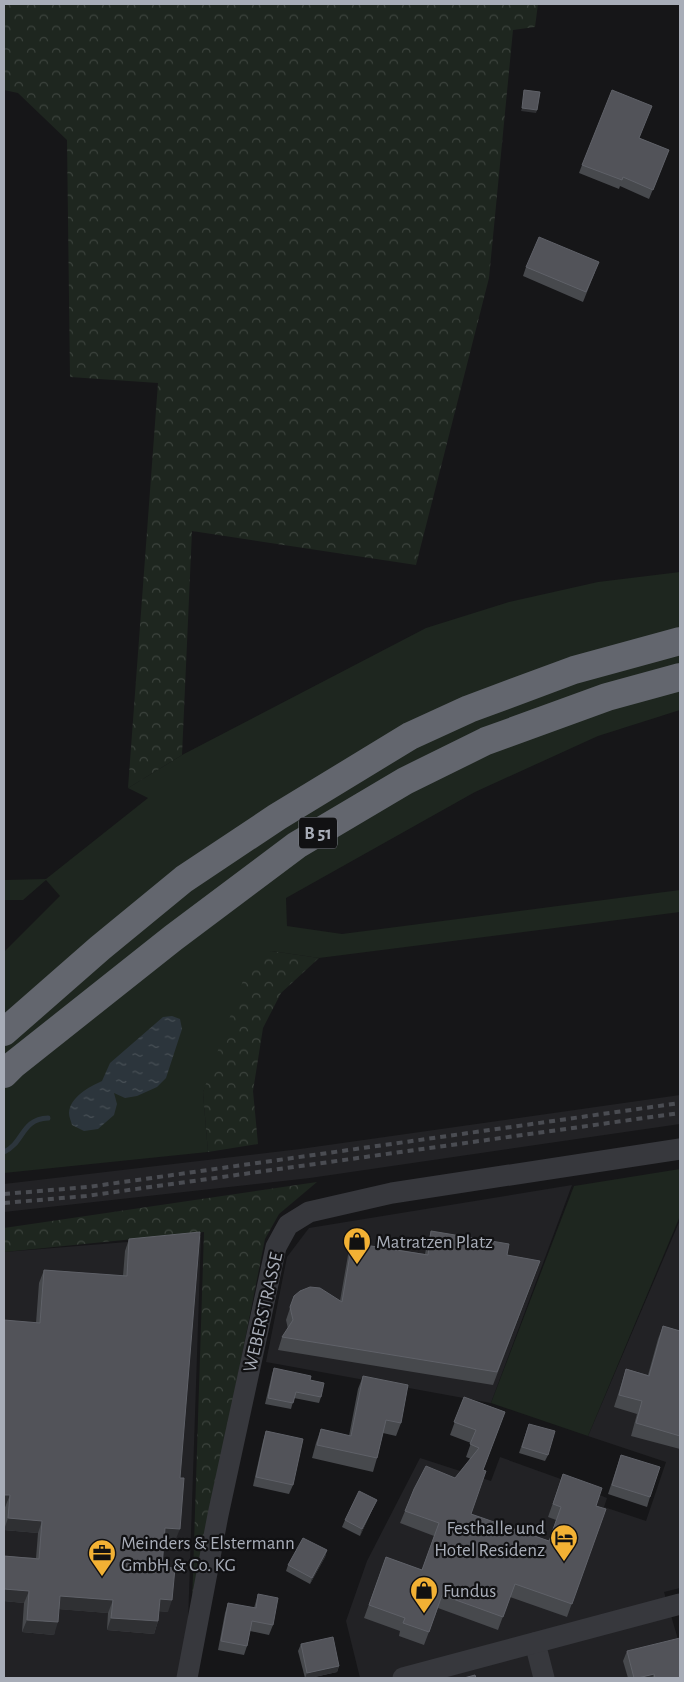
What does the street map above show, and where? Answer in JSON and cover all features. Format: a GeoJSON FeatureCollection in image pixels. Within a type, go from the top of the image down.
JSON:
{"type":"FeatureCollection","features":[{"type":"Feature","properties":{"kind":"highway","name":"B 51"},"geometry":{"type":"LineString","coordinates":[[4,1032],[100,948],[184,879],[277,817],[410,736],[470,710],[574,670],[680,641]]}},
{"type":"Feature","properties":{"kind":"highway","name":"B 51"},"geometry":{"type":"LineString","coordinates":[[4,1074],[12,1065],[173,938],[298,845],[405,781],[486,741],[607,697],[680,677]]}},
{"type":"Feature","properties":{"kind":"street","name":"WEBERSTRASSE"},"geometry":{"type":"LineString","coordinates":[[187,1678],[218,1515],[276,1247],[288,1225],[309,1212],[392,1193],[680,1149]]}},
{"type":"Feature","properties":{"kind":"street"},"geometry":{"type":"LineString","coordinates":[[403,1678],[680,1604]]}},
{"type":"Feature","properties":{"kind":"street"},"geometry":{"type":"LineString","coordinates":[[535,1643],[544,1678]]}},
{"type":"Feature","properties":{"kind":"shaded area"},"geometry":{"type":"Polygon","coordinates":[[[680,1095],[680,1124],[310,1178],[4,1212],[4,1184],[300,1149],[680,1095]]]}},
{"type":"Feature","properties":{"kind":"shaded area"},"geometry":{"type":"Polygon","coordinates":[[[572,1185],[491,1403],[266,1362],[287,1257],[309,1228],[572,1185]]]}},
{"type":"Feature","properties":{"kind":"shaded area"},"geometry":{"type":"Polygon","coordinates":[[[680,1220],[680,1588],[664,1592],[680,1646],[680,1678],[360,1678],[346,1621],[367,1561],[420,1458],[491,1481],[500,1457],[607,1498],[604,1507],[646,1521],[666,1462],[588,1436],[680,1220]]]}},
{"type":"Feature","properties":{"kind":"shaded area"},"geometry":{"type":"Polygon","coordinates":[[[201,1236],[188,1623],[179,1678],[4,1678],[4,1252],[201,1236]]]}},
{"type":"Feature","properties":{"kind":"green space"},"geometry":{"type":"Polygon","coordinates":[[[4,4],[538,4],[535,27],[513,30],[489,278],[416,565],[192,531],[182,755],[128,788],[158,383],[70,377],[67,140],[18,93],[4,90],[4,4]]]}},
{"type":"Feature","properties":{"kind":"green space"},"geometry":{"type":"Polygon","coordinates":[[[680,572],[680,710],[598,736],[475,792],[286,898],[287,926],[342,934],[680,890],[680,912],[319,958],[271,951],[203,1092],[208,1152],[4,1173],[4,952],[60,896],[46,880],[23,900],[4,900],[4,880],[46,879],[148,798],[128,788],[182,755],[426,628],[509,602],[598,582],[680,572]]]}},
{"type":"Feature","properties":{"kind":"green space"},"geometry":{"type":"Polygon","coordinates":[[[271,951],[319,958],[281,993],[263,1028],[253,1091],[258,1144],[208,1152],[203,1092],[245,975],[271,951]]]}},
{"type":"Feature","properties":{"kind":"green space"},"geometry":{"type":"Polygon","coordinates":[[[680,1169],[680,1216],[588,1436],[491,1403],[574,1186],[680,1169]]]}},
{"type":"Feature","properties":{"kind":"green space"},"geometry":{"type":"Polygon","coordinates":[[[317,1182],[279,1214],[265,1239],[192,1606],[204,1232],[4,1252],[4,1228],[317,1182]]]}},
{"type":"Feature","properties":{"kind":"water"},"geometry":{"type":"Polygon","coordinates":[[[172,1016],[180,1019],[182,1029],[166,1078],[157,1087],[137,1096],[125,1098],[114,1093],[117,1104],[114,1115],[98,1129],[84,1131],[72,1125],[69,1113],[76,1097],[102,1081],[110,1063],[163,1017],[172,1016]]]}},
{"type":"Feature","properties":{"kind":"building"},"geometry":{"type":"Polygon","coordinates":[[[524,90],[540,92],[537,110],[522,108],[524,90]]]}},
{"type":"Feature","properties":{"kind":"building"},"geometry":{"type":"Polygon","coordinates":[[[612,90],[652,106],[639,138],[669,150],[653,190],[623,177],[622,180],[582,165],[612,90]]]}},
{"type":"Feature","properties":{"kind":"building"},"geometry":{"type":"Polygon","coordinates":[[[539,237],[599,262],[586,292],[526,267],[539,237]]]}},
{"type":"Feature","properties":{"kind":"building"},"geometry":{"type":"Polygon","coordinates":[[[431,1231],[509,1244],[507,1255],[540,1261],[497,1372],[282,1337],[293,1320],[290,1307],[294,1296],[300,1291],[310,1287],[320,1288],[342,1302],[352,1243],[428,1255],[431,1231]]]}},
{"type":"Feature","properties":{"kind":"building"},"geometry":{"type":"Polygon","coordinates":[[[200,1232],[180,1478],[184,1478],[180,1529],[165,1528],[162,1567],[175,1568],[172,1600],[160,1599],[158,1621],[111,1618],[113,1600],[60,1596],[58,1622],[27,1620],[29,1591],[4,1589],[4,1556],[39,1559],[42,1521],[8,1518],[10,1495],[4,1495],[4,1320],[40,1323],[44,1270],[127,1276],[129,1239],[200,1232]]]}},
{"type":"Feature","properties":{"kind":"building"},"geometry":{"type":"Polygon","coordinates":[[[663,1326],[680,1331],[680,1436],[636,1423],[642,1401],[619,1395],[626,1369],[649,1376],[663,1326]]]}},
{"type":"Feature","properties":{"kind":"building"},"geometry":{"type":"Polygon","coordinates":[[[274,1368],[311,1376],[310,1380],[324,1383],[321,1397],[296,1392],[293,1403],[268,1398],[274,1368]]]}},
{"type":"Feature","properties":{"kind":"building"},"geometry":{"type":"Polygon","coordinates":[[[363,1376],[408,1385],[401,1423],[386,1420],[377,1458],[317,1445],[321,1429],[351,1436],[363,1376]]]}},
{"type":"Feature","properties":{"kind":"building"},"geometry":{"type":"Polygon","coordinates":[[[464,1397],[505,1412],[483,1470],[486,1471],[471,1514],[549,1541],[561,1507],[553,1504],[563,1474],[602,1488],[596,1506],[606,1509],[572,1604],[515,1584],[503,1617],[442,1595],[429,1632],[403,1623],[405,1618],[369,1605],[386,1557],[422,1570],[439,1523],[405,1511],[426,1466],[455,1478],[479,1448],[470,1444],[476,1430],[454,1422],[464,1397]]]}},
{"type":"Feature","properties":{"kind":"building"},"geometry":{"type":"Polygon","coordinates":[[[529,1424],[555,1431],[548,1455],[522,1447],[529,1424]]]}},
{"type":"Feature","properties":{"kind":"building"},"geometry":{"type":"Polygon","coordinates":[[[266,1431],[303,1439],[293,1485],[256,1477],[266,1431]]]}},
{"type":"Feature","properties":{"kind":"building"},"geometry":{"type":"Polygon","coordinates":[[[621,1455],[660,1467],[650,1497],[612,1485],[621,1455]]]}},
{"type":"Feature","properties":{"kind":"building"},"geometry":{"type":"Polygon","coordinates":[[[359,1491],[377,1500],[362,1529],[345,1520],[359,1491]]]}},
{"type":"Feature","properties":{"kind":"building"},"geometry":{"type":"Polygon","coordinates":[[[303,1538],[327,1550],[312,1578],[288,1565],[303,1538]]]}},
{"type":"Feature","properties":{"kind":"building"},"geometry":{"type":"Polygon","coordinates":[[[258,1594],[278,1598],[273,1625],[252,1621],[247,1646],[221,1641],[228,1603],[256,1608],[258,1594]]]}},
{"type":"Feature","properties":{"kind":"building"},"geometry":{"type":"Polygon","coordinates":[[[333,1637],[339,1666],[307,1673],[301,1644],[333,1637]]]}},
{"type":"Feature","properties":{"kind":"building"},"geometry":{"type":"Polygon","coordinates":[[[680,1638],[680,1678],[655,1678],[654,1674],[634,1678],[627,1651],[680,1638]]]}},
{"type":"Feature","properties":{"kind":"building"},"geometry":{"type":"Polygon","coordinates":[[[475,1675],[476,1678],[464,1678],[475,1675]]]}},
{"type":"Feature","properties":{"kind":"waterway"},"geometry":{"type":"LineString","coordinates":[[4,1152],[16,1143],[27,1127],[33,1122],[48,1118]]}},
{"type":"Feature","properties":{"kind":"railway"},"geometry":{"type":"LineString","coordinates":[[4,1194],[88,1187],[680,1103]]}},
{"type":"Feature","properties":{"kind":"railway"},"geometry":{"type":"LineString","coordinates":[[4,1203],[86,1196],[680,1113]]}},
{"type":"Feature","properties":{"kind":"place","name":"Matratzen Platz"},"geometry":{"type":"Point","coordinates":[357,1265]}},
{"type":"Feature","properties":{"kind":"place","name":"Festhalle und Hotel Residenz"},"geometry":{"type":"Point","coordinates":[564,1562]}},
{"type":"Feature","properties":{"kind":"place","name":"Meinders & Elstermann GmbH & Co. KG"},"geometry":{"type":"Point","coordinates":[102,1577]}},
{"type":"Feature","properties":{"kind":"place","name":"Fundus"},"geometry":{"type":"Point","coordinates":[424,1614]}}]}
